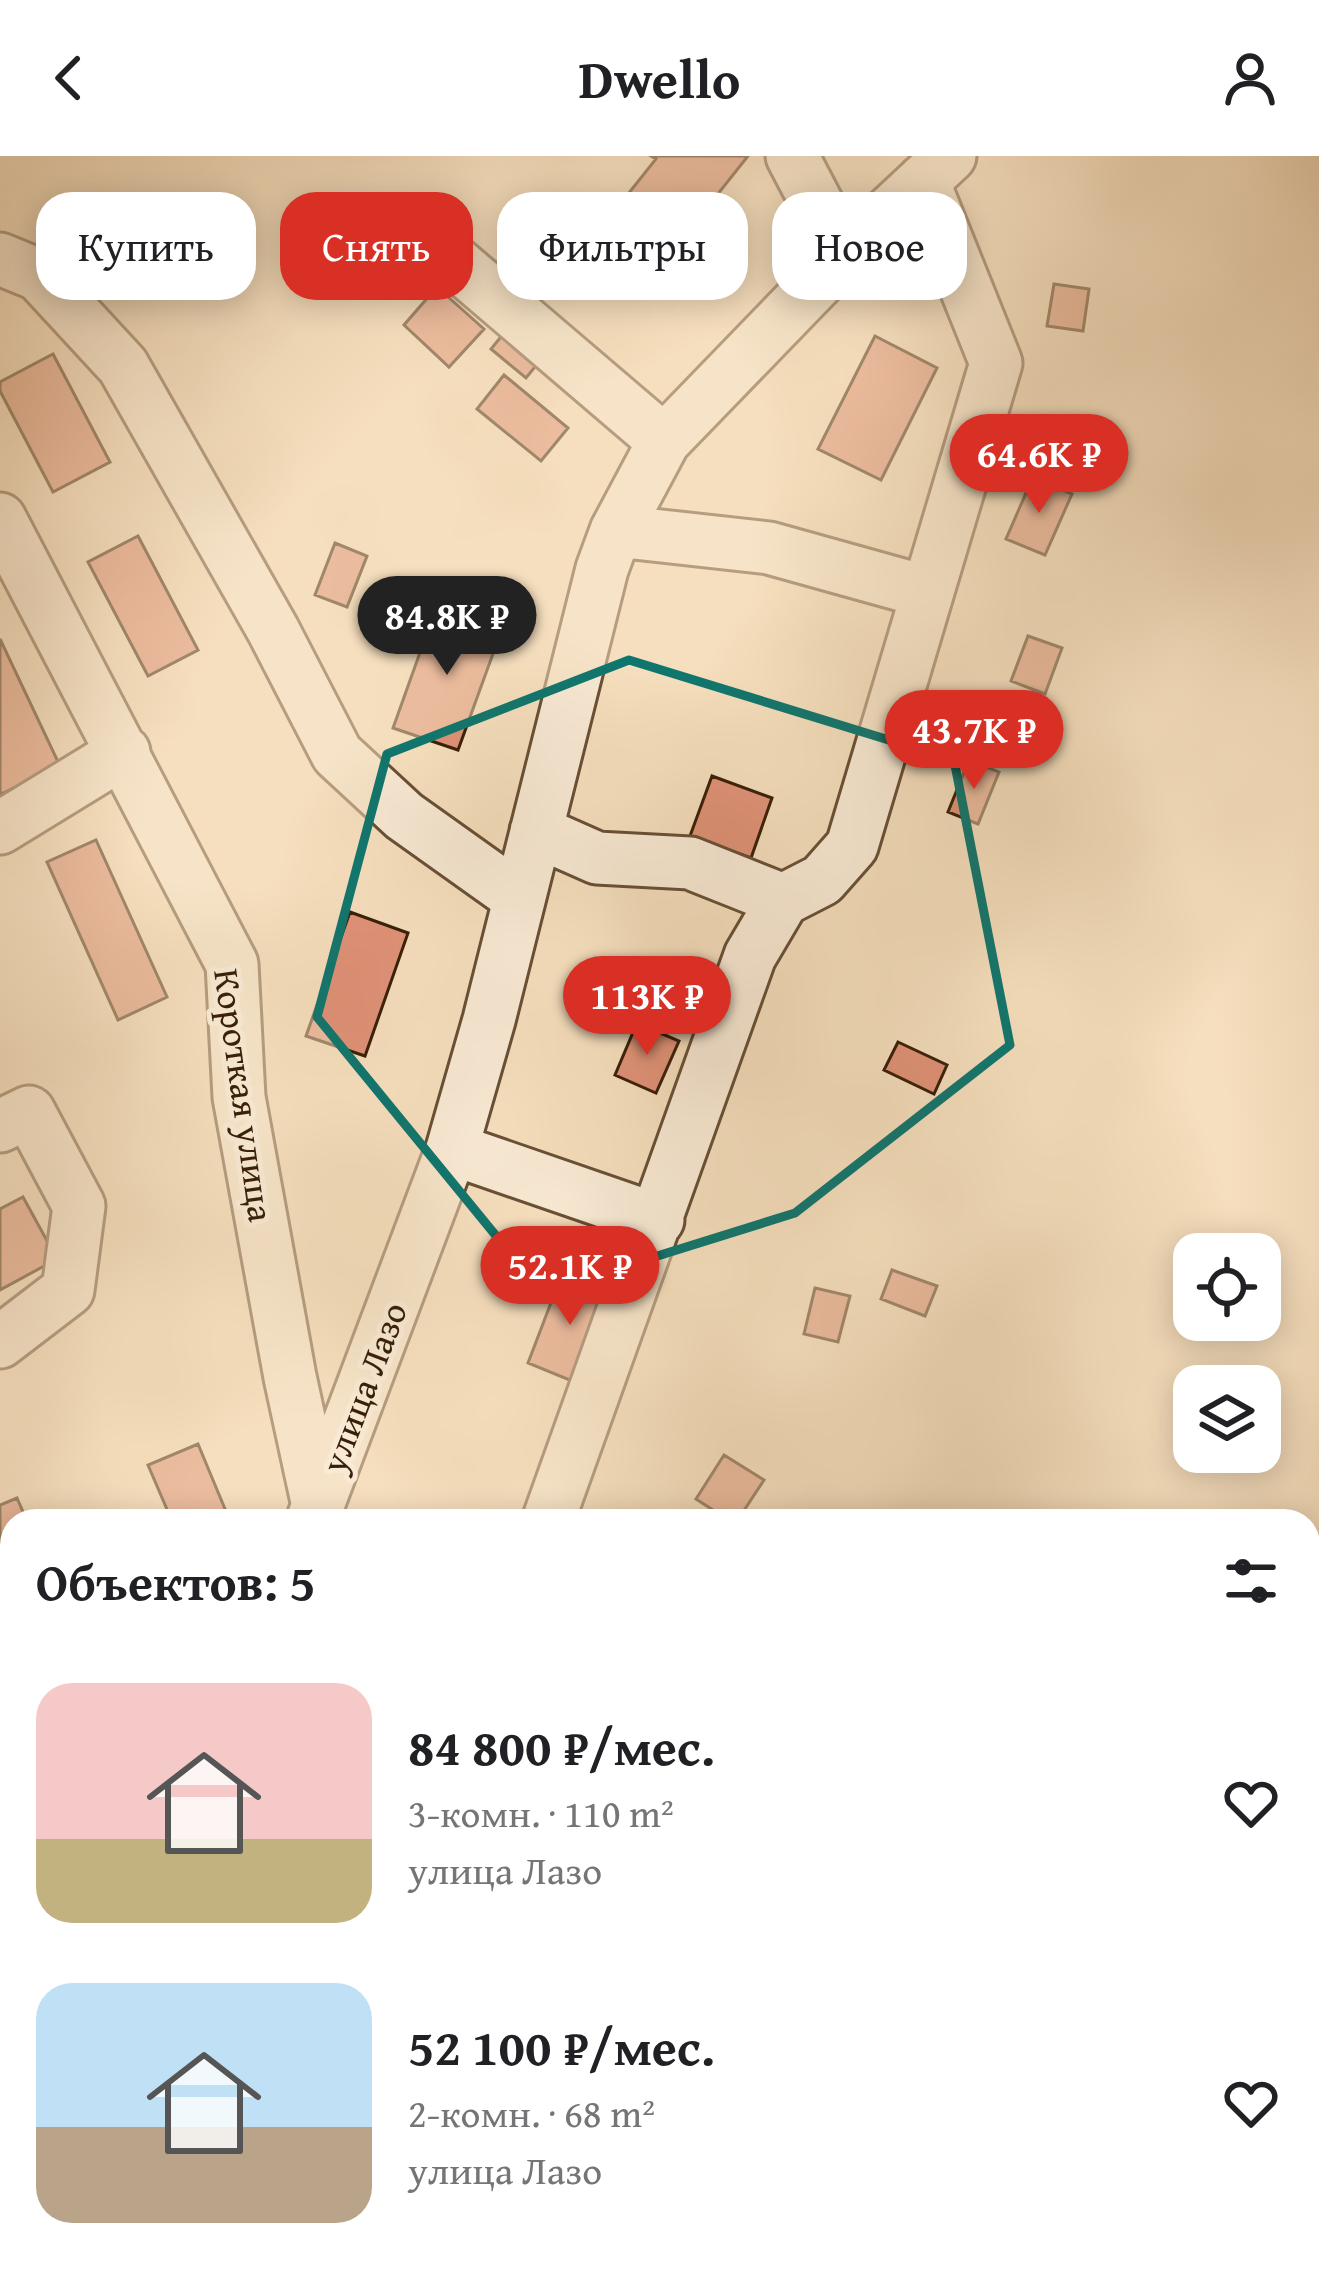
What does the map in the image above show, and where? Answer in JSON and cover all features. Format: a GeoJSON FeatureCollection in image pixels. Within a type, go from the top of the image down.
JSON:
{"type":"FeatureCollection","features":[{"type":"Feature","properties":{"kind":"street"},"geometry":{"type":"LineString","coordinates":[[792,156],[811,192]]}},
{"type":"Feature","properties":{"kind":"street"},"geometry":{"type":"LineString","coordinates":[[552,1509],[750,956],[783,900],[821,880],[852,846],[996,363],[936,169]]}},
{"type":"Feature","properties":{"kind":"street","name":"улица Лазо"},"geometry":{"type":"LineString","coordinates":[[911,192],[936,169]]}},
{"type":"Feature","properties":{"kind":"street"},"geometry":{"type":"LineString","coordinates":[[0,259],[39,275],[123,366],[273,630],[337,754],[404,816],[519,898]]}},
{"type":"Feature","properties":{"kind":"street"},"geometry":{"type":"LineString","coordinates":[[473,278],[664,441]]}},
{"type":"Feature","properties":{"kind":"street","name":"улица Лазо"},"geometry":{"type":"LineString","coordinates":[[317,1509],[452,1148],[602,569],[616,531],[664,441],[800,300]]}},
{"type":"Feature","properties":{"kind":"street","name":"Короткая улица"},"geometry":{"type":"LineString","coordinates":[[2,530],[124,752],[232,964],[239,1097],[314,1509]]}},
{"type":"Feature","properties":{"kind":"street"},"geometry":{"type":"LineString","coordinates":[[616,531],[769,548],[927,592]]}},
{"type":"Feature","properties":{"kind":"street"},"geometry":{"type":"LineString","coordinates":[[0,828],[124,752]]}},
{"type":"Feature","properties":{"kind":"street"},"geometry":{"type":"LineString","coordinates":[[536,830],[597,858],[690,863],[783,900]]}},
{"type":"Feature","properties":{"kind":"street"},"geometry":{"type":"LineString","coordinates":[[0,1126],[29,1112],[79,1206],[68,1290],[0,1342]]}},
{"type":"Feature","properties":{"kind":"street"},"geometry":{"type":"LineString","coordinates":[[452,1148],[658,1220]]}},
{"type":"Feature","properties":{"kind":"highlighted area"},"geometry":{"type":"Polygon","coordinates":[[[629,660],[954,760],[1010,1045],[795,1213],[542,1292],[317,1017],[387,754],[629,660]]]}},
{"type":"Feature","properties":{"kind":"building"},"geometry":{"type":"Polygon","coordinates":[[[651,156],[748,156],[719,192],[630,192],[656,159],[651,156]]]}},
{"type":"Feature","properties":{"kind":"building"},"geometry":{"type":"Polygon","coordinates":[[[1054,284],[1089,289],[1083,331],[1047,326],[1054,284]]]}},
{"type":"Feature","properties":{"kind":"building"},"geometry":{"type":"Polygon","coordinates":[[[426,300],[452,300],[484,329],[449,367],[404,325],[426,300]]]}},
{"type":"Feature","properties":{"kind":"building"},"geometry":{"type":"Polygon","coordinates":[[[504,333],[539,362],[526,378],[491,349],[504,333]]]}},
{"type":"Feature","properties":{"kind":"building"},"geometry":{"type":"Polygon","coordinates":[[[875,336],[937,368],[881,480],[818,449],[875,336]]]}},
{"type":"Feature","properties":{"kind":"building"},"geometry":{"type":"Polygon","coordinates":[[[53,354],[110,462],[53,492],[0,391],[0,382],[53,354]]]}},
{"type":"Feature","properties":{"kind":"building"},"geometry":{"type":"Polygon","coordinates":[[[504,375],[568,428],[541,461],[477,409],[504,375]]]}},
{"type":"Feature","properties":{"kind":"building"},"geometry":{"type":"Polygon","coordinates":[[[1033,477],[1072,494],[1045,555],[1006,539],[1033,477]]]}},
{"type":"Feature","properties":{"kind":"building"},"geometry":{"type":"Polygon","coordinates":[[[138,536],[198,650],[148,676],[88,562],[138,536]]]}},
{"type":"Feature","properties":{"kind":"building"},"geometry":{"type":"Polygon","coordinates":[[[335,543],[367,556],[347,607],[315,595],[335,543]]]}},
{"type":"Feature","properties":{"kind":"building"},"geometry":{"type":"Polygon","coordinates":[[[437,605],[502,629],[458,750],[393,728],[437,605]]]}},
{"type":"Feature","properties":{"kind":"building"},"geometry":{"type":"Polygon","coordinates":[[[1028,636],[1062,648],[1045,694],[1011,681],[1028,636]]]}},
{"type":"Feature","properties":{"kind":"building"},"geometry":{"type":"Polygon","coordinates":[[[0,639],[60,766],[1,794],[0,791],[0,639]]]}},
{"type":"Feature","properties":{"kind":"building"},"geometry":{"type":"Polygon","coordinates":[[[969,760],[999,772],[978,824],[948,812],[969,760]]]}},
{"type":"Feature","properties":{"kind":"building"},"geometry":{"type":"Polygon","coordinates":[[[712,776],[772,798],[751,858],[690,836],[712,776]]]}},
{"type":"Feature","properties":{"kind":"building"},"geometry":{"type":"Polygon","coordinates":[[[96,840],[167,997],[118,1020],[47,862],[96,840]]]}},
{"type":"Feature","properties":{"kind":"building"},"geometry":{"type":"Polygon","coordinates":[[[350,912],[408,933],[365,1056],[306,1036],[350,912]]]}},
{"type":"Feature","properties":{"kind":"building"},"geometry":{"type":"Polygon","coordinates":[[[637,1023],[679,1041],[656,1093],[615,1075],[637,1023]]]}},
{"type":"Feature","properties":{"kind":"building"},"geometry":{"type":"Polygon","coordinates":[[[898,1042],[947,1065],[934,1094],[884,1070],[898,1042]]]}},
{"type":"Feature","properties":{"kind":"building"},"geometry":{"type":"Polygon","coordinates":[[[23,1197],[57,1259],[0,1290],[0,1209],[23,1197]]]}},
{"type":"Feature","properties":{"kind":"building"},"geometry":{"type":"Polygon","coordinates":[[[892,1270],[937,1286],[925,1316],[881,1299],[892,1270]]]}},
{"type":"Feature","properties":{"kind":"building"},"geometry":{"type":"Polygon","coordinates":[[[562,1274],[612,1293],[577,1383],[528,1363],[562,1274]]]}},
{"type":"Feature","properties":{"kind":"building"},"geometry":{"type":"Polygon","coordinates":[[[815,1288],[850,1296],[838,1342],[804,1334],[815,1288]]]}},
{"type":"Feature","properties":{"kind":"building"},"geometry":{"type":"Polygon","coordinates":[[[198,1444],[225,1509],[167,1509],[148,1465],[198,1444]]]}},
{"type":"Feature","properties":{"kind":"building"},"geometry":{"type":"Polygon","coordinates":[[[724,1455],[764,1480],[745,1509],[711,1509],[696,1499],[724,1455]]]}},
{"type":"Feature","properties":{"kind":"building"},"geometry":{"type":"Polygon","coordinates":[[[17,1498],[22,1509],[0,1509],[17,1498]]]}}]}
